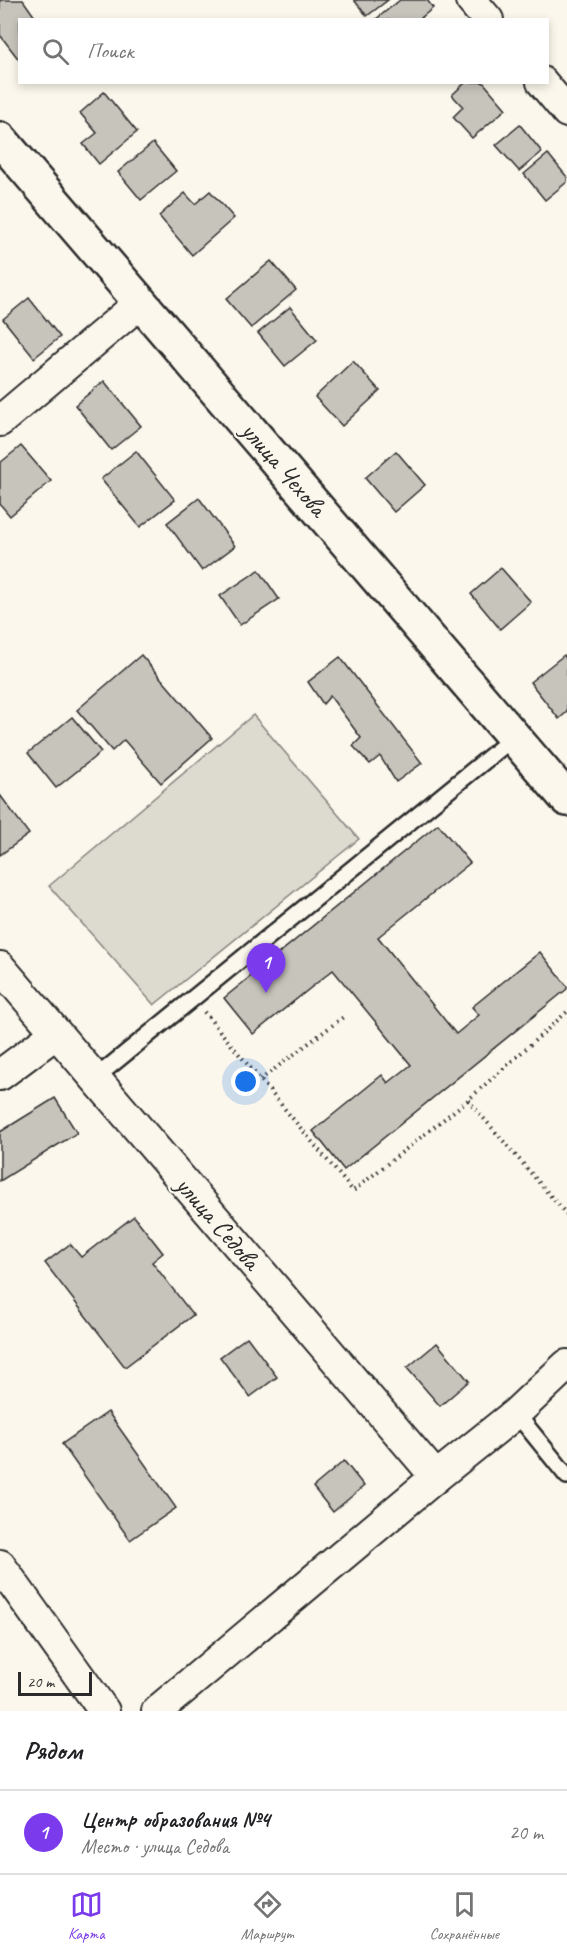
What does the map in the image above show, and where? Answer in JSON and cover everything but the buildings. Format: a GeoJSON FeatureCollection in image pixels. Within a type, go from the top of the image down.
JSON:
{"type":"FeatureCollection","features":[{"type":"Feature","properties":{"kind":"main road","name":"улица Чехова"},"geometry":{"type":"LineString","coordinates":[[0,139],[567,799]]}},
{"type":"Feature","properties":{"kind":"street"},"geometry":{"type":"LineString","coordinates":[[471,0],[486,18]]}},
{"type":"Feature","properties":{"kind":"street"},"geometry":{"type":"LineString","coordinates":[[544,84],[567,112]]}},
{"type":"Feature","properties":{"kind":"street"},"geometry":{"type":"LineString","coordinates":[[0,422],[141,302]]}},
{"type":"Feature","properties":{"kind":"street","name":"улица Седова"},"geometry":{"type":"LineString","coordinates":[[0,967],[436,1477]]}},
{"type":"Feature","properties":{"kind":"street"},"geometry":{"type":"LineString","coordinates":[[0,1075],[56,1034]]}},
{"type":"Feature","properties":{"kind":"street"},"geometry":{"type":"LineString","coordinates":[[157,1711],[436,1477],[516,1413],[567,1365]]}},
{"type":"Feature","properties":{"kind":"street"},"geometry":{"type":"LineString","coordinates":[[0,1565],[104,1711]]}},
{"type":"Feature","properties":{"kind":"lane"},"geometry":{"type":"LineString","coordinates":[[94,1079],[514,737]]}},
{"type":"Feature","properties":{"kind":"lane"},"geometry":{"type":"LineString","coordinates":[[516,1413],[567,1476]]}},
{"type":"Feature","properties":{"kind":"path"},"geometry":{"type":"LineString","coordinates":[[193,999],[353,1191],[468,1100],[567,1012]]}},
{"type":"Feature","properties":{"kind":"path"},"geometry":{"type":"LineString","coordinates":[[260,1080],[346,1015]]}},
{"type":"Feature","properties":{"kind":"path"},"geometry":{"type":"LineString","coordinates":[[468,1100],[567,1215]]}},
{"type":"Feature","properties":{"kind":"shaded area"},"geometry":{"type":"Polygon","coordinates":[[[253,715],[359,839],[154,1005],[49,886],[253,715]]]}},
{"type":"Feature","properties":{"kind":"place","name":"Центр образования №4"},"geometry":{"type":"Point","coordinates":[266,993]}}]}
